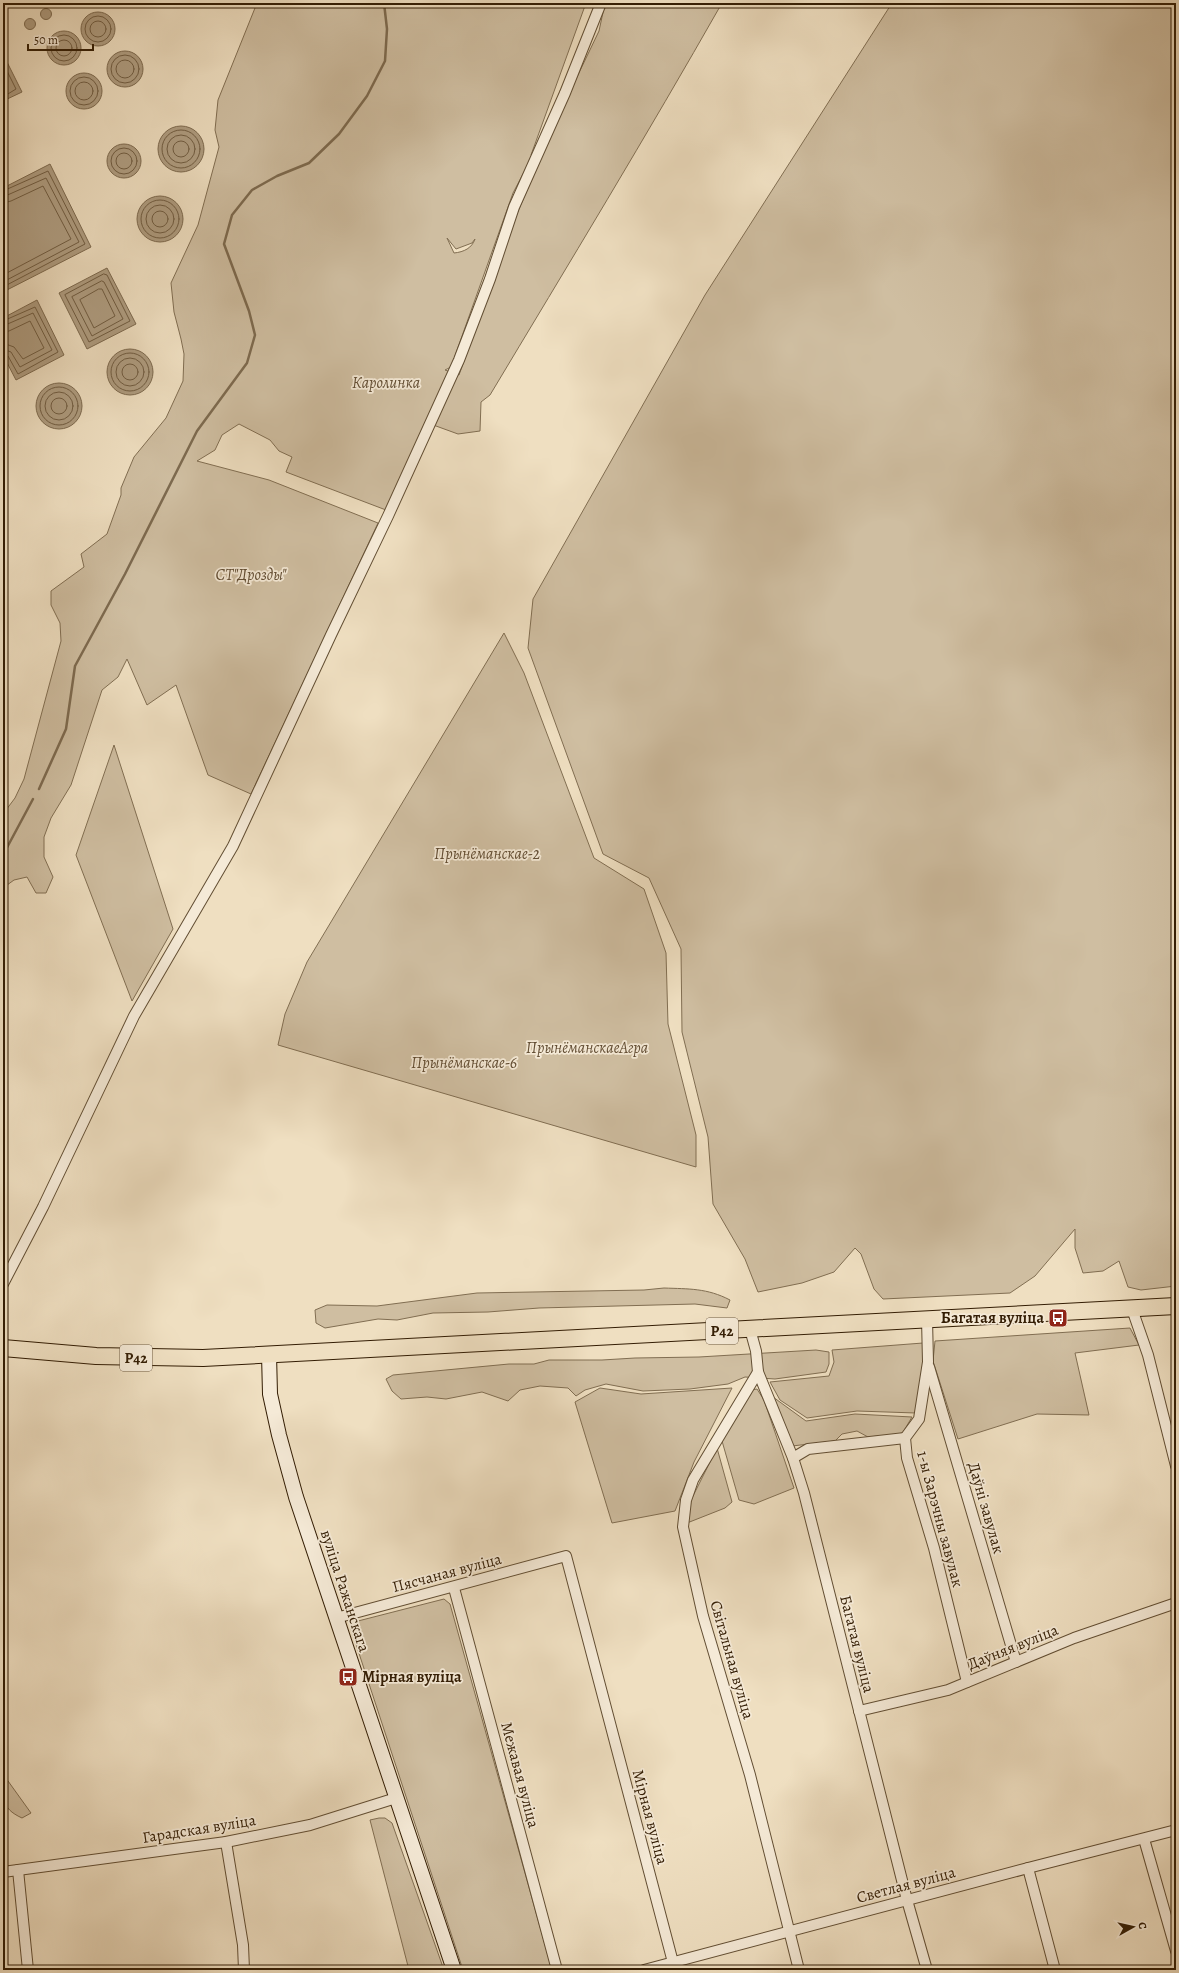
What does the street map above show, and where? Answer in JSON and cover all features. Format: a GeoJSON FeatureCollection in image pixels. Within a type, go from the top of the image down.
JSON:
{"type":"FeatureCollection","features":[{"type":"Feature","properties":{"kind":"main road","name":"Р42"},"geometry":{"type":"LineString","coordinates":[[3,1348],[59,1354],[159,1359],[1176,1306]]}},
{"type":"Feature","properties":{"kind":"street"},"geometry":{"type":"LineString","coordinates":[[3,1284],[43,1207],[134,1016],[233,846],[388,516],[459,360],[490,279],[514,207],[565,93],[601,3]]}},
{"type":"Feature","properties":{"kind":"street"},"geometry":{"type":"LineString","coordinates":[[1132,1308],[1148,1355],[1176,1466]]}},
{"type":"Feature","properties":{"kind":"street","name":"1-ы Зарэчны завулак"},"geometry":{"type":"LineString","coordinates":[[927,1319],[928,1362],[918,1419],[906,1438],[907,1458],[934,1548],[967,1682]]}},
{"type":"Feature","properties":{"kind":"street","name":"Багатая вуліца"},"geometry":{"type":"LineString","coordinates":[[750,1329],[756,1351],[758,1372],[793,1458],[804,1493],[858,1711],[907,1900],[927,1970]]}},
{"type":"Feature","properties":{"kind":"street","name":"вуліца Ражанскага"},"geometry":{"type":"LineString","coordinates":[[269,1354],[270,1394],[279,1435],[296,1497],[454,1970]]}},
{"type":"Feature","properties":{"kind":"street","name":"Даўні завулак"},"geometry":{"type":"LineString","coordinates":[[928,1362],[1016,1662]]}},
{"type":"Feature","properties":{"kind":"street","name":"Світальная вуліца"},"geometry":{"type":"LineString","coordinates":[[758,1372],[693,1480],[686,1500],[683,1528],[703,1616],[750,1775],[788,1932],[799,1970]]}},
{"type":"Feature","properties":{"kind":"street"},"geometry":{"type":"LineString","coordinates":[[793,1458],[808,1449],[906,1438]]}},
{"type":"Feature","properties":{"kind":"street","name":"Пясчаная вуліца"},"geometry":{"type":"LineString","coordinates":[[336,1618],[454,1588],[566,1556]]}},
{"type":"Feature","properties":{"kind":"street","name":"Мірная вуліца"},"geometry":{"type":"LineString","coordinates":[[566,1556],[674,1966]]}},
{"type":"Feature","properties":{"kind":"street","name":"Межавая вуліца"},"geometry":{"type":"LineString","coordinates":[[454,1588],[557,1970]]}},
{"type":"Feature","properties":{"kind":"street","name":"Даўняя вуліца"},"geometry":{"type":"LineString","coordinates":[[858,1711],[948,1690],[1074,1638],[1176,1603]]}},
{"type":"Feature","properties":{"kind":"street","name":"Гарадская вуліца"},"geometry":{"type":"LineString","coordinates":[[3,1872],[226,1842],[310,1825],[396,1798]]}},
{"type":"Feature","properties":{"kind":"street","name":"Светлая вуліца"},"geometry":{"type":"LineString","coordinates":[[644,1970],[674,1966],[788,1932],[1176,1830]]}},
{"type":"Feature","properties":{"kind":"street"},"geometry":{"type":"LineString","coordinates":[[1144,1839],[1176,1951]]}},
{"type":"Feature","properties":{"kind":"street"},"geometry":{"type":"LineString","coordinates":[[226,1842],[244,1945],[244,1970]]}},
{"type":"Feature","properties":{"kind":"street"},"geometry":{"type":"LineString","coordinates":[[1028,1868],[1055,1970]]}},
{"type":"Feature","properties":{"kind":"street"},"geometry":{"type":"LineString","coordinates":[[18,1870],[28,1970]]}},
{"type":"Feature","properties":{"kind":"green space"},"geometry":{"type":"Polygon","coordinates":[[[257,3],[586,3],[531,155],[533,155],[513,193],[451,367],[445,370],[459,375],[516,216],[565,102],[599,31],[605,3],[722,3],[636,151],[490,395],[481,402],[480,431],[458,434],[425,422],[417,445],[386,510],[286,472],[292,457],[279,451],[270,440],[239,424],[222,435],[215,450],[197,461],[269,480],[378,523],[251,794],[208,775],[176,685],[147,705],[127,659],[118,677],[102,690],[71,785],[51,818],[44,837],[44,857],[53,877],[46,893],[36,893],[27,877],[14,880],[3,888],[3,814],[15,798],[24,779],[61,641],[60,623],[51,605],[51,591],[84,567],[81,554],[107,534],[121,495],[121,488],[134,457],[166,418],[183,381],[184,354],[174,312],[171,283],[198,225],[219,147],[215,130],[218,100],[257,3]],[[447,238],[454,253],[467,249],[472,245],[475,239],[472,243],[456,249],[447,238]]]}},
{"type":"Feature","properties":{"kind":"green space"},"geometry":{"type":"Polygon","coordinates":[[[892,3],[1176,3],[1176,1286],[1141,1290],[1128,1287],[1119,1261],[1103,1271],[1083,1273],[1075,1248],[1075,1229],[1035,1276],[1010,1293],[883,1299],[874,1289],[861,1254],[855,1248],[834,1272],[802,1283],[758,1292],[745,1259],[713,1204],[708,1137],[682,1032],[681,949],[649,878],[603,854],[528,648],[533,599],[705,295],[892,3]]]}},
{"type":"Feature","properties":{"kind":"green space","name":"Прынёманскае-2"},"geometry":{"type":"Polygon","coordinates":[[[504,633],[524,673],[594,858],[644,889],[666,953],[668,1024],[696,1135],[696,1167],[278,1045],[285,1014],[307,962],[504,633]]]}},
{"type":"Feature","properties":{"kind":"green space"},"geometry":{"type":"Polygon","coordinates":[[[114,745],[173,929],[132,1001],[76,855],[114,745]]]}},
{"type":"Feature","properties":{"kind":"green space"},"geometry":{"type":"Polygon","coordinates":[[[664,1288],[706,1291],[730,1300],[727,1308],[695,1304],[539,1308],[488,1312],[433,1313],[397,1320],[378,1319],[325,1328],[316,1323],[315,1310],[327,1305],[377,1306],[477,1293],[644,1290],[664,1288]]]}},
{"type":"Feature","properties":{"kind":"green space"},"geometry":{"type":"Polygon","coordinates":[[[1130,1328],[1139,1345],[1075,1353],[1089,1415],[1037,1414],[958,1439],[933,1361],[935,1341],[1130,1328]]]}},
{"type":"Feature","properties":{"kind":"green space"},"geometry":{"type":"Polygon","coordinates":[[[923,1343],[923,1362],[916,1413],[857,1411],[807,1418],[780,1400],[770,1382],[829,1376],[834,1362],[832,1350],[923,1343]]]}},
{"type":"Feature","properties":{"kind":"green space"},"geometry":{"type":"Polygon","coordinates":[[[816,1350],[829,1352],[829,1364],[826,1372],[775,1379],[745,1377],[728,1384],[690,1389],[643,1391],[606,1384],[585,1390],[576,1396],[568,1388],[540,1386],[520,1390],[508,1401],[482,1392],[446,1399],[427,1397],[401,1399],[392,1391],[386,1379],[393,1375],[509,1364],[534,1364],[549,1360],[699,1357],[816,1350]]]}},
{"type":"Feature","properties":{"kind":"green space"},"geometry":{"type":"Polygon","coordinates":[[[600,1388],[641,1394],[732,1388],[694,1462],[675,1511],[612,1523],[575,1402],[600,1388]]]}},
{"type":"Feature","properties":{"kind":"green space"},"geometry":{"type":"Polygon","coordinates":[[[757,1389],[764,1400],[794,1488],[754,1504],[739,1500],[722,1441],[751,1390],[757,1389]]]}},
{"type":"Feature","properties":{"kind":"green space"},"geometry":{"type":"Polygon","coordinates":[[[773,1397],[806,1421],[855,1414],[912,1417],[902,1434],[868,1437],[857,1431],[842,1434],[835,1441],[792,1446],[773,1397]]]}},
{"type":"Feature","properties":{"kind":"green space"},"geometry":{"type":"Polygon","coordinates":[[[717,1448],[732,1502],[725,1508],[687,1523],[691,1500],[717,1448]]]}},
{"type":"Feature","properties":{"kind":"green space"},"geometry":{"type":"Polygon","coordinates":[[[444,1599],[450,1604],[552,1970],[463,1970],[351,1629],[358,1621],[444,1599]]]}},
{"type":"Feature","properties":{"kind":"green space"},"geometry":{"type":"Polygon","coordinates":[[[3,1774],[31,1813],[22,1818],[10,1810],[4,1801],[3,1774]]]}},
{"type":"Feature","properties":{"kind":"green space"},"geometry":{"type":"Polygon","coordinates":[[[385,1818],[392,1823],[444,1970],[409,1970],[370,1820],[385,1818]]]}},
{"type":"Feature","properties":{"kind":"water"},"geometry":{"type":"Polygon","coordinates":[[[46,8],[50,10],[52,14],[50,18],[46,20],[42,18],[40,14],[42,10],[46,8]]]}},
{"type":"Feature","properties":{"kind":"water"},"geometry":{"type":"Polygon","coordinates":[[[98,12],[110,17],[115,29],[110,41],[98,46],[86,41],[81,29],[86,17],[98,12]]]}},
{"type":"Feature","properties":{"kind":"water"},"geometry":{"type":"Polygon","coordinates":[[[30,18],[34,20],[36,24],[34,28],[30,30],[26,28],[24,24],[26,20],[30,18]]]}},
{"type":"Feature","properties":{"kind":"water"},"geometry":{"type":"Polygon","coordinates":[[[64,31],[76,36],[81,48],[76,60],[64,65],[52,60],[47,48],[52,36],[64,31]]]}},
{"type":"Feature","properties":{"kind":"water"},"geometry":{"type":"Polygon","coordinates":[[[129,51],[138,56],[142,62],[142,76],[138,82],[129,87],[121,87],[112,82],[108,76],[107,65],[112,56],[118,52],[129,51]]]}},
{"type":"Feature","properties":{"kind":"water"},"geometry":{"type":"Polygon","coordinates":[[[3,54],[22,92],[3,101],[3,54]]]}},
{"type":"Feature","properties":{"kind":"water"},"geometry":{"type":"Polygon","coordinates":[[[88,73],[97,78],[101,84],[101,98],[97,104],[88,109],[80,109],[71,104],[67,98],[66,87],[71,78],[77,74],[88,73]]]}},
{"type":"Feature","properties":{"kind":"water"},"geometry":{"type":"Polygon","coordinates":[[[186,126],[198,132],[203,140],[203,158],[198,166],[190,171],[176,172],[164,166],[159,158],[158,144],[164,132],[172,127],[186,126]]]}},
{"type":"Feature","properties":{"kind":"water"},"geometry":{"type":"Polygon","coordinates":[[[124,144],[136,149],[141,161],[136,173],[124,178],[112,173],[107,161],[112,149],[124,144]]]}},
{"type":"Feature","properties":{"kind":"water"},"geometry":{"type":"Polygon","coordinates":[[[50,164],[91,247],[3,292],[3,188],[50,164]]]}},
{"type":"Feature","properties":{"kind":"water"},"geometry":{"type":"Polygon","coordinates":[[[165,196],[177,202],[182,210],[182,228],[177,236],[169,241],[155,242],[143,236],[138,228],[137,214],[143,202],[151,197],[165,196]]]}},
{"type":"Feature","properties":{"kind":"water"},"geometry":{"type":"Polygon","coordinates":[[[107,268],[136,324],[87,349],[59,293],[107,268]]]}},
{"type":"Feature","properties":{"kind":"water"},"geometry":{"type":"Polygon","coordinates":[[[37,300],[64,355],[16,380],[3,355],[3,318],[37,300]]]}},
{"type":"Feature","properties":{"kind":"water"},"geometry":{"type":"Polygon","coordinates":[[[135,349],[147,355],[152,363],[152,381],[147,389],[139,394],[125,395],[113,389],[108,381],[107,367],[113,355],[121,350],[135,349]]]}},
{"type":"Feature","properties":{"kind":"water"},"geometry":{"type":"Polygon","coordinates":[[[64,383],[76,389],[81,397],[81,415],[76,423],[68,428],[54,429],[42,423],[37,415],[36,401],[42,389],[50,384],[64,383]]]}},
{"type":"Feature","properties":{"kind":"waterway"},"geometry":{"type":"LineString","coordinates":[[39,789],[66,729],[75,666],[125,574],[197,431],[247,363],[255,335],[249,311],[224,244],[232,215],[252,190],[277,176],[309,163],[339,134],[367,96],[385,61],[387,29],[384,3]]}},
{"type":"Feature","properties":{"kind":"waterway"},"geometry":{"type":"LineString","coordinates":[[3,855],[33,799]]}},
{"type":"Feature","properties":{"kind":"place","name":"Багатая вуліца"},"geometry":{"type":"Point","coordinates":[1058,1318]}},
{"type":"Feature","properties":{"kind":"place","name":"Мірная вуліца"},"geometry":{"type":"Point","coordinates":[348,1677]}},
{"type":"Feature","properties":{"kind":"park label","name":"Каролинка"},"geometry":{"type":"Point","coordinates":[386,383]}},
{"type":"Feature","properties":{"kind":"park label","name":"СТ\"Дрозды\""},"geometry":{"type":"Point","coordinates":[251,575]}},
{"type":"Feature","properties":{"kind":"park label","name":"ПрынёманскаеАгра"},"geometry":{"type":"Point","coordinates":[587,1048]}},
{"type":"Feature","properties":{"kind":"park label","name":"Прынёманскае-6"},"geometry":{"type":"Point","coordinates":[464,1063]}}]}
